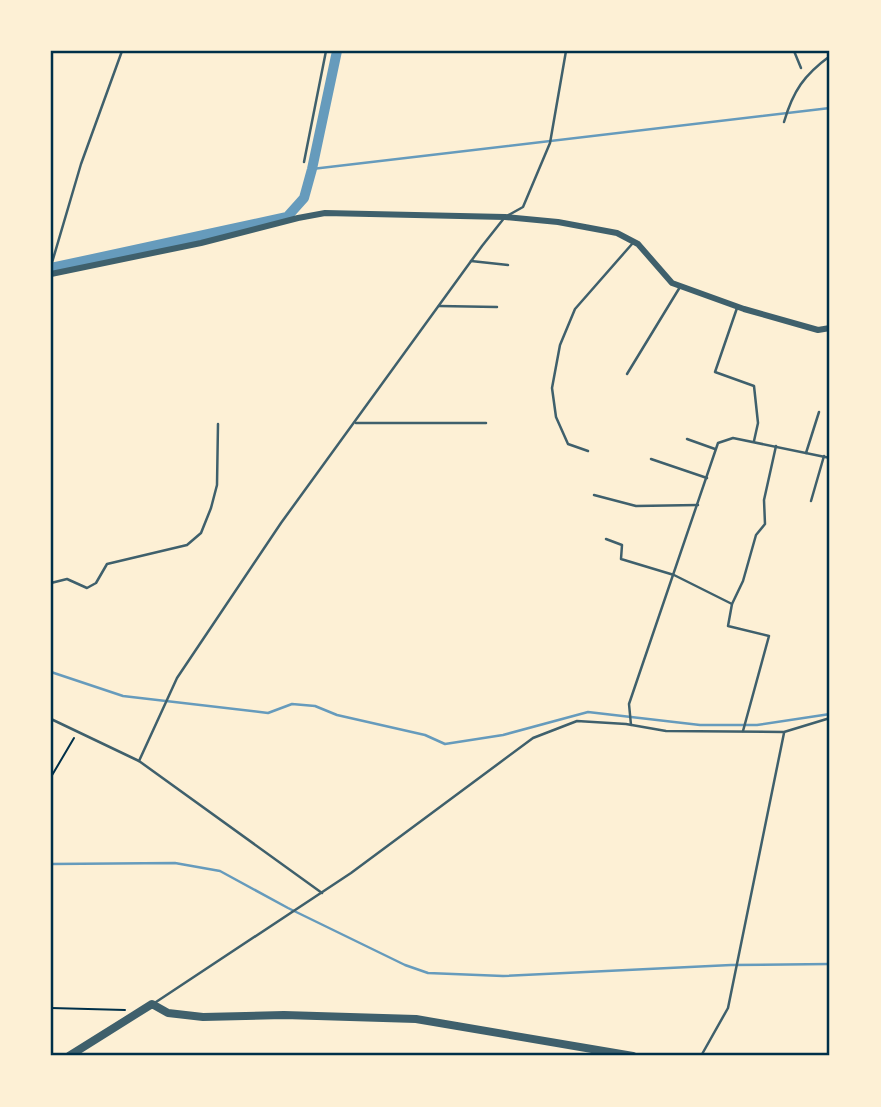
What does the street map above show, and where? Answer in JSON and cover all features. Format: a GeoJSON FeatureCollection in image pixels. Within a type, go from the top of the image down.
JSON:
{"type":"FeatureCollection","features":[{"type":"Feature","properties":{"kind":"street"},"geometry":{"type":"LineString","coordinates":[[51,274],[201,243],[325,213],[505,216],[617,233],[634,242],[672,283],[738,307],[818,330],[830,328]]}},
{"type":"Feature","properties":{"kind":"street"},"geometry":{"type":"LineString","coordinates":[[69,1056],[152,1004],[168,1013],[202,1017],[284,1015],[415,1019],[633,1056]]}},
{"type":"Feature","properties":{"kind":"lane"},"geometry":{"type":"LineString","coordinates":[[51,266],[81,164],[122,51]]}},
{"type":"Feature","properties":{"kind":"lane"},"geometry":{"type":"LineString","coordinates":[[304,162],[326,51]]}},
{"type":"Feature","properties":{"kind":"lane"},"geometry":{"type":"LineString","coordinates":[[139,761],[177,678],[281,523],[505,216],[523,207],[550,143],[566,51]]}},
{"type":"Feature","properties":{"kind":"lane"},"geometry":{"type":"LineString","coordinates":[[794,51],[801,68]]}},
{"type":"Feature","properties":{"kind":"lane"},"geometry":{"type":"LineString","coordinates":[[785,122],[791,97],[813,68],[830,56]]}},
{"type":"Feature","properties":{"kind":"lane"},"geometry":{"type":"LineString","coordinates":[[588,451],[568,444],[556,417],[552,388],[560,345],[575,309],[634,242]]}},
{"type":"Feature","properties":{"kind":"lane"},"geometry":{"type":"LineString","coordinates":[[471,261],[509,265]]}},
{"type":"Feature","properties":{"kind":"lane"},"geometry":{"type":"LineString","coordinates":[[627,374],[681,286]]}},
{"type":"Feature","properties":{"kind":"lane"},"geometry":{"type":"LineString","coordinates":[[439,306],[497,307]]}},
{"type":"Feature","properties":{"kind":"lane"},"geometry":{"type":"LineString","coordinates":[[738,307],[715,372],[754,386],[758,423],[754,442]]}},
{"type":"Feature","properties":{"kind":"lane"},"geometry":{"type":"LineString","coordinates":[[806,453],[819,412]]}},
{"type":"Feature","properties":{"kind":"lane"},"geometry":{"type":"LineString","coordinates":[[354,423],[486,423]]}},
{"type":"Feature","properties":{"kind":"lane"},"geometry":{"type":"LineString","coordinates":[[51,583],[68,579],[87,588],[96,583],[107,564],[187,545],[201,533],[217,485],[218,424]]}},
{"type":"Feature","properties":{"kind":"lane"},"geometry":{"type":"LineString","coordinates":[[631,725],[629,704],[718,443],[733,438],[830,458]]}},
{"type":"Feature","properties":{"kind":"lane"},"geometry":{"type":"LineString","coordinates":[[687,439],[715,449]]}},
{"type":"Feature","properties":{"kind":"lane"},"geometry":{"type":"LineString","coordinates":[[743,732],[769,636],[728,626],[732,604],[743,581],[756,535],[765,524],[765,500],[776,446]]}},
{"type":"Feature","properties":{"kind":"lane"},"geometry":{"type":"LineString","coordinates":[[811,501],[824,456]]}},
{"type":"Feature","properties":{"kind":"lane"},"geometry":{"type":"LineString","coordinates":[[651,459],[707,478]]}},
{"type":"Feature","properties":{"kind":"lane"},"geometry":{"type":"LineString","coordinates":[[594,495],[636,506],[698,505]]}},
{"type":"Feature","properties":{"kind":"lane"},"geometry":{"type":"LineString","coordinates":[[606,539],[622,545],[621,559],[674,575],[732,604]]}},
{"type":"Feature","properties":{"kind":"lane"},"geometry":{"type":"LineString","coordinates":[[152,1004],[322,892],[533,738],[577,721],[666,731],[784,732],[830,718]]}},
{"type":"Feature","properties":{"kind":"lane"},"geometry":{"type":"LineString","coordinates":[[51,719],[139,761],[322,892]]}},
{"type":"Feature","properties":{"kind":"lane"},"geometry":{"type":"LineString","coordinates":[[701,1056],[728,1008],[784,732]]}},
{"type":"Feature","properties":{"kind":"path"},"geometry":{"type":"LineString","coordinates":[[51,776],[77,732]]}},
{"type":"Feature","properties":{"kind":"path"},"geometry":{"type":"LineString","coordinates":[[51,1008],[110,1008],[140,1012]]}},
{"type":"Feature","properties":{"kind":"waterway"},"geometry":{"type":"LineString","coordinates":[[51,268],[287,217],[304,198],[337,51]]}},
{"type":"Feature","properties":{"kind":"waterway"},"geometry":{"type":"LineString","coordinates":[[312,169],[830,108]]}},
{"type":"Feature","properties":{"kind":"waterway"},"geometry":{"type":"LineString","coordinates":[[51,672],[123,696],[268,713],[292,704],[315,706],[337,715],[425,735],[445,744],[503,735],[588,712],[700,725],[757,725],[830,714]]}},
{"type":"Feature","properties":{"kind":"waterway"},"geometry":{"type":"LineString","coordinates":[[51,864],[175,863],[220,871],[288,908],[405,965],[428,973],[503,976],[731,965],[830,964]]}}]}
